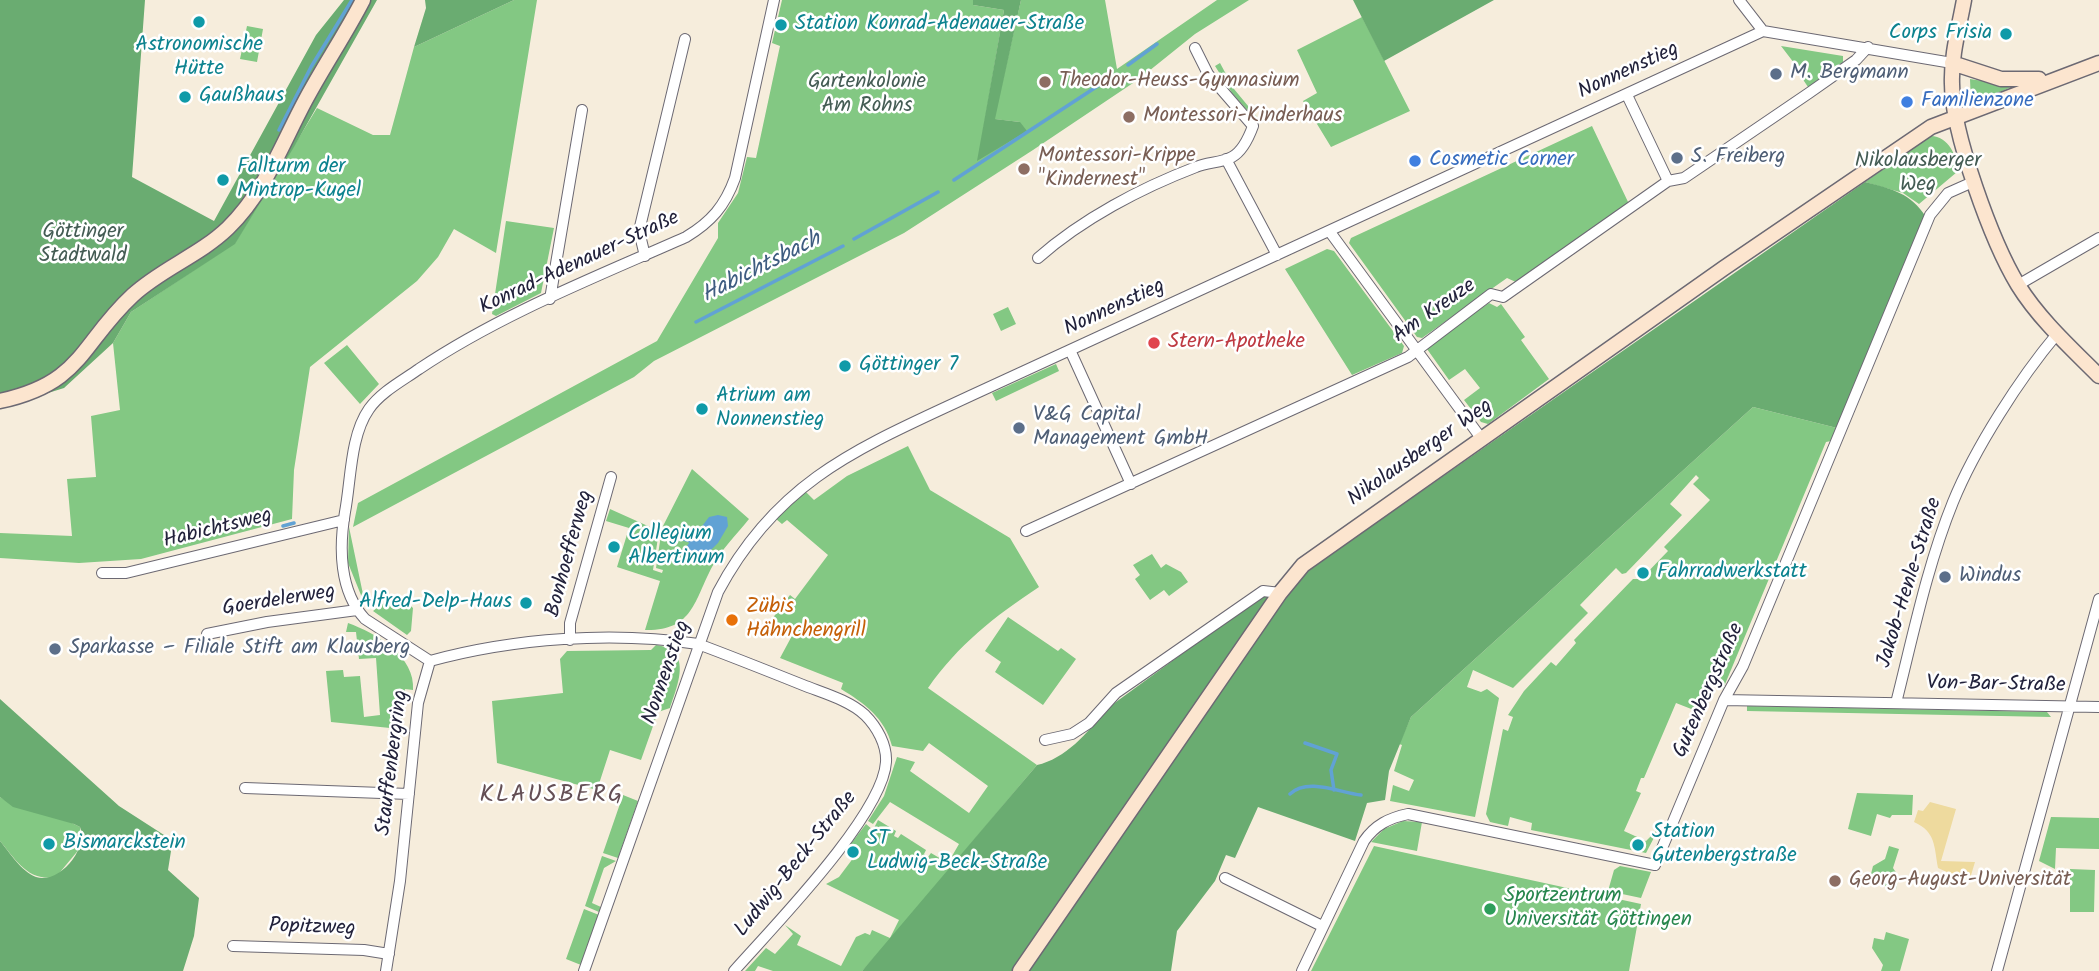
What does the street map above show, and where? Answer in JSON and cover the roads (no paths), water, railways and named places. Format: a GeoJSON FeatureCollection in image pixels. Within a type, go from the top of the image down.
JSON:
{"type":"FeatureCollection","features":[{"type":"Feature","properties":{"kind":"street"},"geometry":{"type":"LineString","coordinates":[[0,401],[32,392],[70,369],[131,297],[205,246],[242,214],[272,168],[305,101],[363,0]]}},
{"type":"Feature","properties":{"kind":"street","name":"Konrad-Adenauer-Straße"},"geometry":{"type":"LineString","coordinates":[[344,520],[360,429],[374,402],[470,335],[700,229],[724,204],[735,178],[774,0]]}},
{"type":"Feature","properties":{"kind":"street"},"geometry":{"type":"LineString","coordinates":[[1739,0],[1763,31],[1952,63]]}},
{"type":"Feature","properties":{"kind":"street"},"geometry":{"type":"LineString","coordinates":[[1964,0],[1952,63],[1956,118],[1975,181],[2018,285],[2057,334],[2099,376]]}},
{"type":"Feature","properties":{"kind":"street","name":"Nonnenstieg"},"geometry":{"type":"LineString","coordinates":[[583,971],[714,601],[733,565],[775,512],[798,489],[867,445],[1763,31]]}},
{"type":"Feature","properties":{"kind":"street"},"geometry":{"type":"LineString","coordinates":[[645,256],[639,231],[685,39]]}},
{"type":"Feature","properties":{"kind":"street","name":"Am Kreuze"},"geometry":{"type":"LineString","coordinates":[[1026,531],[1408,357],[1491,294],[1503,297],[1668,181],[1684,178],[1844,68],[1867,47]]}},
{"type":"Feature","properties":{"kind":"street"},"geometry":{"type":"LineString","coordinates":[[1038,258],[1059,240],[1144,190],[1196,167],[1235,156],[1249,139],[1252,126],[1208,74],[1195,48]]}},
{"type":"Feature","properties":{"kind":"street","name":"Nikolausberger Weg"},"geometry":{"type":"LineString","coordinates":[[1952,63],[2001,79],[2027,81],[2057,76]]}},
{"type":"Feature","properties":{"kind":"street","name":"Nikolausberger Weg"},"geometry":{"type":"LineString","coordinates":[[1020,971],[1280,593],[1303,565],[1481,438],[1931,127],[2057,76],[2099,63]]}},
{"type":"Feature","properties":{"kind":"street"},"geometry":{"type":"LineString","coordinates":[[1627,95],[1668,181]]}},
{"type":"Feature","properties":{"kind":"street"},"geometry":{"type":"LineString","coordinates":[[550,299],[582,110]]}},
{"type":"Feature","properties":{"kind":"street"},"geometry":{"type":"LineString","coordinates":[[1226,159],[1277,255]]}},
{"type":"Feature","properties":{"kind":"street","name":"Gutenbergstraße"},"geometry":{"type":"LineString","coordinates":[[1302,971],[1371,832],[1388,820],[1408,814],[1655,865],[1913,264],[1930,215],[1948,193],[1975,181]]}},
{"type":"Feature","properties":{"kind":"street"},"geometry":{"type":"LineString","coordinates":[[1331,232],[1481,438]]}},
{"type":"Feature","properties":{"kind":"street"},"geometry":{"type":"LineString","coordinates":[[2018,285],[2099,238]]}},
{"type":"Feature","properties":{"kind":"street","name":"Jakob-Henle-Straße"},"geometry":{"type":"LineString","coordinates":[[1895,703],[1941,535],[1954,499],[2015,390],[2057,334]]}},
{"type":"Feature","properties":{"kind":"street"},"geometry":{"type":"LineString","coordinates":[[1070,351],[1131,484]]}},
{"type":"Feature","properties":{"kind":"street","name":"Bonhoefferweg"},"geometry":{"type":"LineString","coordinates":[[570,640],[570,623],[611,477]]}},
{"type":"Feature","properties":{"kind":"street","name":"Habichtsweg"},"geometry":{"type":"LineString","coordinates":[[102,573],[126,573],[344,520]]}},
{"type":"Feature","properties":{"kind":"street","name":"Goerdelerweg"},"geometry":{"type":"LineString","coordinates":[[344,520],[341,557],[357,610],[365,619],[430,661]]}},
{"type":"Feature","properties":{"kind":"street"},"geometry":{"type":"LineString","coordinates":[[1045,740],[1072,734],[1089,723],[1116,693],[1264,591],[1280,593]]}},
{"type":"Feature","properties":{"kind":"street"},"geometry":{"type":"LineString","coordinates":[[1997,971],[2099,599]]}},
{"type":"Feature","properties":{"kind":"street","name":"Goerdelerweg"},"geometry":{"type":"LineString","coordinates":[[207,634],[267,622],[357,610]]}},
{"type":"Feature","properties":{"kind":"street"},"geometry":{"type":"LineString","coordinates":[[430,661],[482,650],[570,640],[648,638],[698,644]]}},
{"type":"Feature","properties":{"kind":"street","name":"Ludwig-Beck-Straße"},"geometry":{"type":"LineString","coordinates":[[698,644],[852,706],[875,727],[886,754],[881,786],[862,819],[796,902],[734,971]]}},
{"type":"Feature","properties":{"kind":"street","name":"Stauffenbergring"},"geometry":{"type":"LineString","coordinates":[[386,971],[410,794],[418,703],[430,661]]}},
{"type":"Feature","properties":{"kind":"street","name":"Von-Bar-Straße"},"geometry":{"type":"LineString","coordinates":[[1724,700],[2099,708]]}},
{"type":"Feature","properties":{"kind":"street"},"geometry":{"type":"LineString","coordinates":[[245,788],[410,794]]}},
{"type":"Feature","properties":{"kind":"street"},"geometry":{"type":"LineString","coordinates":[[1225,878],[1322,926]]}},
{"type":"Feature","properties":{"kind":"street","name":"Popitzweg"},"geometry":{"type":"LineString","coordinates":[[233,946],[364,950],[388,954]]}},
{"type":"Feature","properties":{"kind":"water"},"geometry":{"type":"Polygon","coordinates":[[[709,517],[727,517],[728,526],[718,543],[699,562],[690,561],[683,551],[709,517]]]}},
{"type":"Feature","properties":{"kind":"waterway"},"geometry":{"type":"LineString","coordinates":[[279,130],[311,67],[352,0]]}},
{"type":"Feature","properties":{"kind":"waterway","name":"Habichtsbach"},"geometry":{"type":"LineString","coordinates":[[1128,65],[1157,44]]}},
{"type":"Feature","properties":{"kind":"waterway","name":"Habichtsbach"},"geometry":{"type":"LineString","coordinates":[[954,180],[1113,76]]}},
{"type":"Feature","properties":{"kind":"waterway","name":"Habichtsbach"},"geometry":{"type":"LineString","coordinates":[[854,239],[938,192]]}},
{"type":"Feature","properties":{"kind":"waterway","name":"Habichtsbach"},"geometry":{"type":"LineString","coordinates":[[696,322],[843,246]]}},
{"type":"Feature","properties":{"kind":"waterway","name":"Habichtsbach"},"geometry":{"type":"LineString","coordinates":[[283,526],[294,523]]}},
{"type":"Feature","properties":{"kind":"waterway"},"geometry":{"type":"LineString","coordinates":[[675,536],[693,542]]}},
{"type":"Feature","properties":{"kind":"waterway"},"geometry":{"type":"LineString","coordinates":[[1305,743],[1337,754],[1331,770],[1334,790]]}},
{"type":"Feature","properties":{"kind":"waterway"},"geometry":{"type":"LineString","coordinates":[[1290,794],[1297,789],[1315,786],[1361,795]]}},
{"type":"Feature","properties":{"kind":"place","name":"Astronomische Hütte"},"geometry":{"type":"Point","coordinates":[199,22]}},
{"type":"Feature","properties":{"kind":"place","name":"Station Konrad-Adenauer-Straße"},"geometry":{"type":"Point","coordinates":[781,25]}},
{"type":"Feature","properties":{"kind":"place","name":"Corps Frisia"},"geometry":{"type":"Point","coordinates":[2006,34]}},
{"type":"Feature","properties":{"kind":"place","name":"M. Bergmann"},"geometry":{"type":"Point","coordinates":[1776,74]}},
{"type":"Feature","properties":{"kind":"place","name":"Theodor-Heuss-Gymnasium"},"geometry":{"type":"Point","coordinates":[1045,82]}},
{"type":"Feature","properties":{"kind":"place","name":"Gaußhaus"},"geometry":{"type":"Point","coordinates":[185,97]}},
{"type":"Feature","properties":{"kind":"place","name":"Familienzone"},"geometry":{"type":"Point","coordinates":[1907,102]}},
{"type":"Feature","properties":{"kind":"place","name":"Montessori-Kinderhaus"},"geometry":{"type":"Point","coordinates":[1129,117]}},
{"type":"Feature","properties":{"kind":"place","name":"S. Freiberg"},"geometry":{"type":"Point","coordinates":[1677,158]}},
{"type":"Feature","properties":{"kind":"place","name":"Cosmetic Corner"},"geometry":{"type":"Point","coordinates":[1415,161]}},
{"type":"Feature","properties":{"kind":"place","name":"Montessori-Krippe \"Kindernest\""},"geometry":{"type":"Point","coordinates":[1024,169]}},
{"type":"Feature","properties":{"kind":"place","name":"Fallturm der Mintrop-Kugel"},"geometry":{"type":"Point","coordinates":[223,180]}},
{"type":"Feature","properties":{"kind":"place","name":"Stern-Apotheke"},"geometry":{"type":"Point","coordinates":[1154,343]}},
{"type":"Feature","properties":{"kind":"place","name":"Göttinger 7"},"geometry":{"type":"Point","coordinates":[845,366]}},
{"type":"Feature","properties":{"kind":"place","name":"Atrium am Nonnenstieg"},"geometry":{"type":"Point","coordinates":[702,409]}},
{"type":"Feature","properties":{"kind":"place","name":"V&G Capital Management GmbH"},"geometry":{"type":"Point","coordinates":[1019,428]}},
{"type":"Feature","properties":{"kind":"place","name":"Collegium Albertinum"},"geometry":{"type":"Point","coordinates":[614,547]}},
{"type":"Feature","properties":{"kind":"place","name":"Fahrradwerkstatt"},"geometry":{"type":"Point","coordinates":[1643,573]}},
{"type":"Feature","properties":{"kind":"place","name":"Windus"},"geometry":{"type":"Point","coordinates":[1945,577]}},
{"type":"Feature","properties":{"kind":"place","name":"Alfred-Delp-Haus"},"geometry":{"type":"Point","coordinates":[526,603]}},
{"type":"Feature","properties":{"kind":"place","name":"Zübis Hähnchengrill"},"geometry":{"type":"Point","coordinates":[732,620]}},
{"type":"Feature","properties":{"kind":"place","name":"Sparkasse – Filiale Stift am Klausberg"},"geometry":{"type":"Point","coordinates":[55,649]}},
{"type":"Feature","properties":{"kind":"place","name":"Bismarckstein"},"geometry":{"type":"Point","coordinates":[49,844]}},
{"type":"Feature","properties":{"kind":"place","name":"Station Gutenbergstraße"},"geometry":{"type":"Point","coordinates":[1638,845]}},
{"type":"Feature","properties":{"kind":"place","name":"ST Ludwig-Beck-Straße"},"geometry":{"type":"Point","coordinates":[853,852]}},
{"type":"Feature","properties":{"kind":"place","name":"Georg-August-Universität"},"geometry":{"type":"Point","coordinates":[1835,881]}},
{"type":"Feature","properties":{"kind":"place","name":"Sportzentrum Universität Göttingen"},"geometry":{"type":"Point","coordinates":[1490,909]}},
{"type":"Feature","properties":{"kind":"district","name":"KLAUSBERG"},"geometry":{"type":"Point","coordinates":[552,797]}},
{"type":"Feature","properties":{"kind":"park label","name":"Gartenkolonie Am Rohns"},"geometry":{"type":"Point","coordinates":[867,95]}},
{"type":"Feature","properties":{"kind":"park label","name":"Göttinger Stadtwald"},"geometry":{"type":"Point","coordinates":[83,245]}}]}
